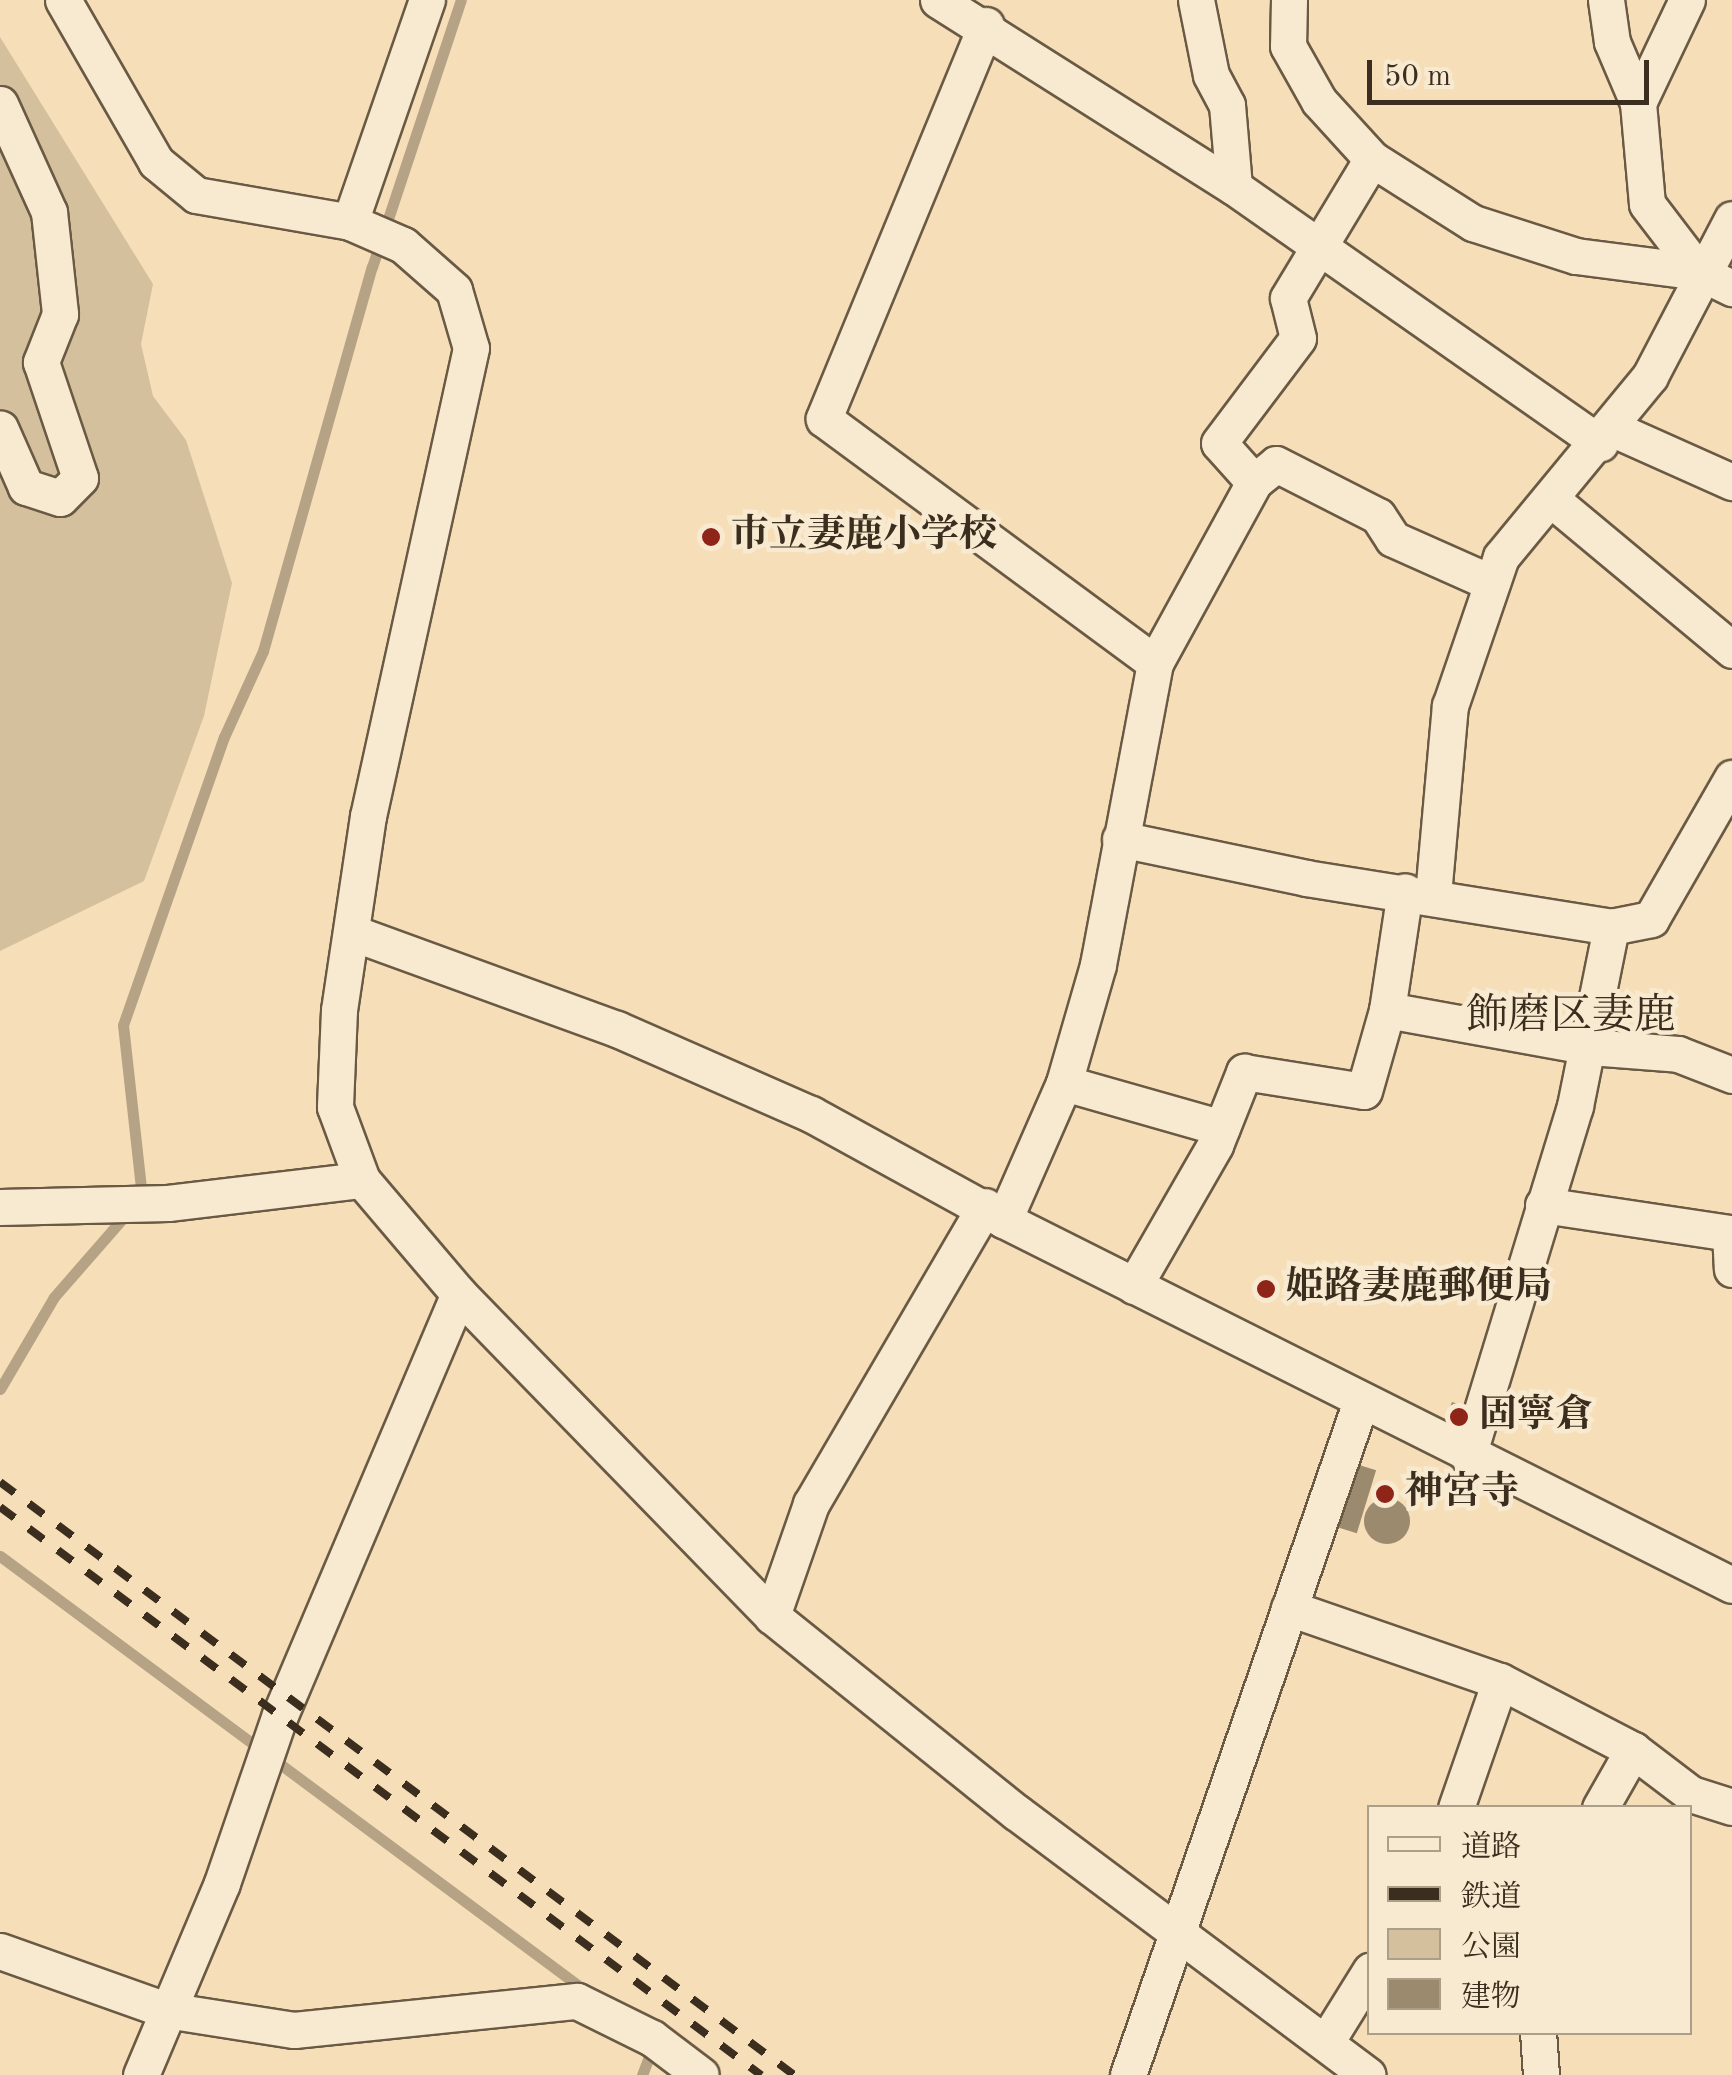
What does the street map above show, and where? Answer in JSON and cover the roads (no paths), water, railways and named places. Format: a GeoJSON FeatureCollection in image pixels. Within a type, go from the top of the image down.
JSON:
{"type":"FeatureCollection","features":[{"type":"Feature","properties":{"kind":"street"},"geometry":{"type":"LineString","coordinates":[[64,0],[156,162],[196,196],[350,222],[403,245],[454,290],[470,348],[368,816],[335,1108],[362,1180],[459,1294],[772,1616],[1016,1812],[1176,1925],[1368,2075]]}},
{"type":"Feature","properties":{"kind":"street"},"geometry":{"type":"LineString","coordinates":[[350,222],[427,0]]}},
{"type":"Feature","properties":{"kind":"street"},"geometry":{"type":"LineString","coordinates":[[938,0],[986,25],[1606,435],[1732,482]]}},
{"type":"Feature","properties":{"kind":"street"},"geometry":{"type":"LineString","coordinates":[[1196,0],[1212,75],[1227,106],[1234,187]]}},
{"type":"Feature","properties":{"kind":"street"},"geometry":{"type":"LineString","coordinates":[[1289,0],[1288,46],[1319,102],[1372,159],[1472,222],[1576,256],[1699,272],[1732,288]]}},
{"type":"Feature","properties":{"kind":"street"},"geometry":{"type":"LineString","coordinates":[[1606,0],[1612,42],[1638,103],[1647,204],[1699,272]]}},
{"type":"Feature","properties":{"kind":"street"},"geometry":{"type":"LineString","coordinates":[[1638,103],[1687,0]]}},
{"type":"Feature","properties":{"kind":"street"},"geometry":{"type":"LineString","coordinates":[[986,25],[824,419],[1155,664]]}},
{"type":"Feature","properties":{"kind":"street"},"geometry":{"type":"LineString","coordinates":[[0,104],[49,212],[60,314],[41,362],[80,478],[60,498],[26,487],[0,428]]}},
{"type":"Feature","properties":{"kind":"street"},"geometry":{"type":"LineString","coordinates":[[1254,482],[1220,444],[1298,338],[1288,298],[1372,159]]}},
{"type":"Feature","properties":{"kind":"street"},"geometry":{"type":"LineString","coordinates":[[1134,1286],[1222,1128],[1244,1072],[1364,1091],[1419,893],[1450,706],[1500,557],[1606,435],[1650,376],[1699,272],[1732,219]]}},
{"type":"Feature","properties":{"kind":"street"},"geometry":{"type":"LineString","coordinates":[[772,1616],[811,1504],[994,1213],[1064,1083],[1098,965],[1155,664],[1254,482],[1276,464],[1378,516],[1394,538],[1492,583]]}},
{"type":"Feature","properties":{"kind":"street"},"geometry":{"type":"LineString","coordinates":[[1551,499],[1732,650]]}},
{"type":"Feature","properties":{"kind":"street"},"geometry":{"type":"LineString","coordinates":[[1120,838],[1611,927],[1651,919],[1732,778]]}},
{"type":"Feature","properties":{"kind":"street"},"geometry":{"type":"LineString","coordinates":[[1468,1456],[1590,1047],[1611,927]]}},
{"type":"Feature","properties":{"kind":"street"},"geometry":{"type":"LineString","coordinates":[[353,933],[617,1029],[811,1114],[1134,1286],[1732,1585]]}},
{"type":"Feature","properties":{"kind":"street"},"geometry":{"type":"LineString","coordinates":[[1387,1010],[1590,1047],[1678,1054],[1732,1075]]}},
{"type":"Feature","properties":{"kind":"street"},"geometry":{"type":"LineString","coordinates":[[1064,1083],[1222,1128]]}},
{"type":"Feature","properties":{"kind":"street"},"geometry":{"type":"LineString","coordinates":[[0,1208],[168,1203],[362,1180]]}},
{"type":"Feature","properties":{"kind":"street"},"geometry":{"type":"LineString","coordinates":[[1544,1204],[1731,1231],[1732,1269]]}},
{"type":"Feature","properties":{"kind":"street"},"geometry":{"type":"LineString","coordinates":[[141,2075],[271,1736],[459,1294]]}},
{"type":"Feature","properties":{"kind":"street"},"geometry":{"type":"LineString","coordinates":[[1128,2075],[1176,1925],[1360,1401]]}},
{"type":"Feature","properties":{"kind":"street"},"geometry":{"type":"LineString","coordinates":[[1289,1608],[1500,1681],[1633,1750],[1691,1794],[1732,1808]]}},
{"type":"Feature","properties":{"kind":"street"},"geometry":{"type":"LineString","coordinates":[[1457,1805],[1500,1681]]}},
{"type":"Feature","properties":{"kind":"street"},"geometry":{"type":"LineString","coordinates":[[1602,1805],[1633,1750]]}},
{"type":"Feature","properties":{"kind":"street"},"geometry":{"type":"LineString","coordinates":[[0,1951],[166,2010],[294,2030],[577,2001],[652,2038],[702,2075]]}},
{"type":"Feature","properties":{"kind":"street"},"geometry":{"type":"LineString","coordinates":[[1326,2042],[1367,1975]]}},
{"type":"Feature","properties":{"kind":"street"},"geometry":{"type":"LineString","coordinates":[[1538,2035],[1540,2075]]}},
{"type":"Feature","properties":{"kind":"waterway"},"geometry":{"type":"LineString","coordinates":[[142,1197],[123,1025],[224,737],[263,651],[372,267],[461,0]]}},
{"type":"Feature","properties":{"kind":"waterway"},"geometry":{"type":"LineString","coordinates":[[0,1389],[54,1297],[129,1211]]}},
{"type":"Feature","properties":{"kind":"waterway"},"geometry":{"type":"LineString","coordinates":[[0,1556],[587,1992]]}},
{"type":"Feature","properties":{"kind":"waterway"},"geometry":{"type":"LineString","coordinates":[[642,2075],[653,2047]]}},
{"type":"Feature","properties":{"kind":"railway"},"geometry":{"type":"LineString","coordinates":[[0,1482],[794,2075]]}},
{"type":"Feature","properties":{"kind":"railway"},"geometry":{"type":"LineString","coordinates":[[0,1507],[761,2075]]}},
{"type":"Feature","properties":{"kind":"place","name":"市立妻鹿小学校"},"geometry":{"type":"Point","coordinates":[711,537]}},
{"type":"Feature","properties":{"kind":"place","name":"姫路妻鹿郵便局"},"geometry":{"type":"Point","coordinates":[1266,1289]}},
{"type":"Feature","properties":{"kind":"place","name":"固寧倉"},"geometry":{"type":"Point","coordinates":[1459,1417]}},
{"type":"Feature","properties":{"kind":"place","name":"神宮寺"},"geometry":{"type":"Point","coordinates":[1385,1494]}},
{"type":"Feature","properties":{"kind":"district","name":"飾磨区妻鹿"},"geometry":{"type":"Point","coordinates":[1571,1017]}}]}
